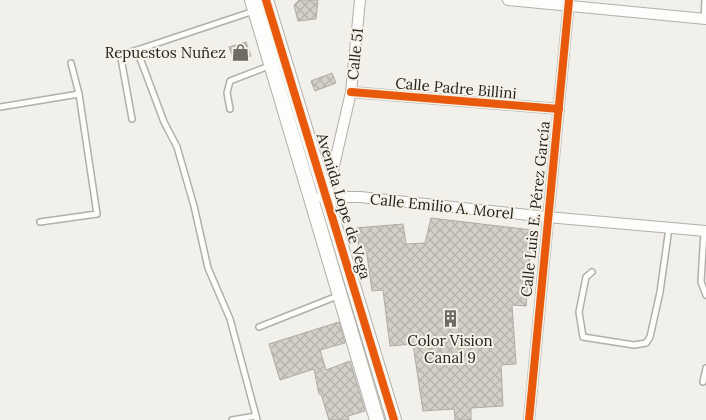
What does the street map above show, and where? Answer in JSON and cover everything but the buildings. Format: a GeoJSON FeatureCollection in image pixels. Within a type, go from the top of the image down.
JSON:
{"type":"FeatureCollection","features":[{"type":"Feature","properties":{"kind":"street","name":"Avenida Lope de Vega"},"geometry":{"type":"LineString","coordinates":[[266,0],[394,420]]}},
{"type":"Feature","properties":{"kind":"street","name":"Calle 51"},"geometry":{"type":"LineString","coordinates":[[327,196],[351,92],[360,0]]}},
{"type":"Feature","properties":{"kind":"street"},"geometry":{"type":"LineString","coordinates":[[508,0],[569,3],[705,19]]}},
{"type":"Feature","properties":{"kind":"street","name":"Calle Luis E. Pérez García"},"geometry":{"type":"LineString","coordinates":[[529,420],[569,3]]}},
{"type":"Feature","properties":{"kind":"street","name":"Avenida Lope de Vega"},"geometry":{"type":"LineString","coordinates":[[254,5],[377,420]]}},
{"type":"Feature","properties":{"kind":"street","name":"Calle Padre Billini"},"geometry":{"type":"LineString","coordinates":[[351,92],[559,109]]}},
{"type":"Feature","properties":{"kind":"street","name":"Calle Emilio A. Morel"},"geometry":{"type":"LineString","coordinates":[[312,199],[327,196],[360,196],[547,217],[705,231]]}},
{"type":"Feature","properties":{"kind":"lane"},"geometry":{"type":"LineString","coordinates":[[705,0],[705,19]]}},
{"type":"Feature","properties":{"kind":"lane"},"geometry":{"type":"LineString","coordinates":[[132,119],[121,58],[123,54],[254,5]]}},
{"type":"Feature","properties":{"kind":"lane"},"geometry":{"type":"LineString","coordinates":[[137,50],[164,122],[177,147],[194,206],[208,268],[230,319],[256,418],[232,420]]}},
{"type":"Feature","properties":{"kind":"lane"},"geometry":{"type":"LineString","coordinates":[[40,222],[97,214],[78,94],[71,63]]}},
{"type":"Feature","properties":{"kind":"lane"},"geometry":{"type":"LineString","coordinates":[[230,109],[227,93],[230,81],[272,65]]}},
{"type":"Feature","properties":{"kind":"lane"},"geometry":{"type":"LineString","coordinates":[[0,107],[78,94]]}},
{"type":"Feature","properties":{"kind":"lane"},"geometry":{"type":"LineString","coordinates":[[592,272],[586,277],[581,303],[580,322],[583,337],[634,345],[646,343],[659,300],[669,228]]}},
{"type":"Feature","properties":{"kind":"lane"},"geometry":{"type":"LineString","coordinates":[[705,231],[701,282],[706,295]]}},
{"type":"Feature","properties":{"kind":"lane"},"geometry":{"type":"LineString","coordinates":[[259,327],[341,295]]}},
{"type":"Feature","properties":{"kind":"lane"},"geometry":{"type":"LineString","coordinates":[[703,382],[706,368]]}},
{"type":"Feature","properties":{"kind":"cycle path"},"geometry":{"type":"LineString","coordinates":[[266,0],[394,420]]}},
{"type":"Feature","properties":{"kind":"cycle path"},"geometry":{"type":"LineString","coordinates":[[529,420],[569,0]]}},
{"type":"Feature","properties":{"kind":"cycle path"},"geometry":{"type":"LineString","coordinates":[[351,92],[559,109]]}},
{"type":"Feature","properties":{"kind":"place","name":"Repuestos Nuñez"},"geometry":{"type":"Point","coordinates":[240,52]}},
{"type":"Feature","properties":{"kind":"place","name":"Color Vision Canal 9"},"geometry":{"type":"Point","coordinates":[450,319]}}]}
